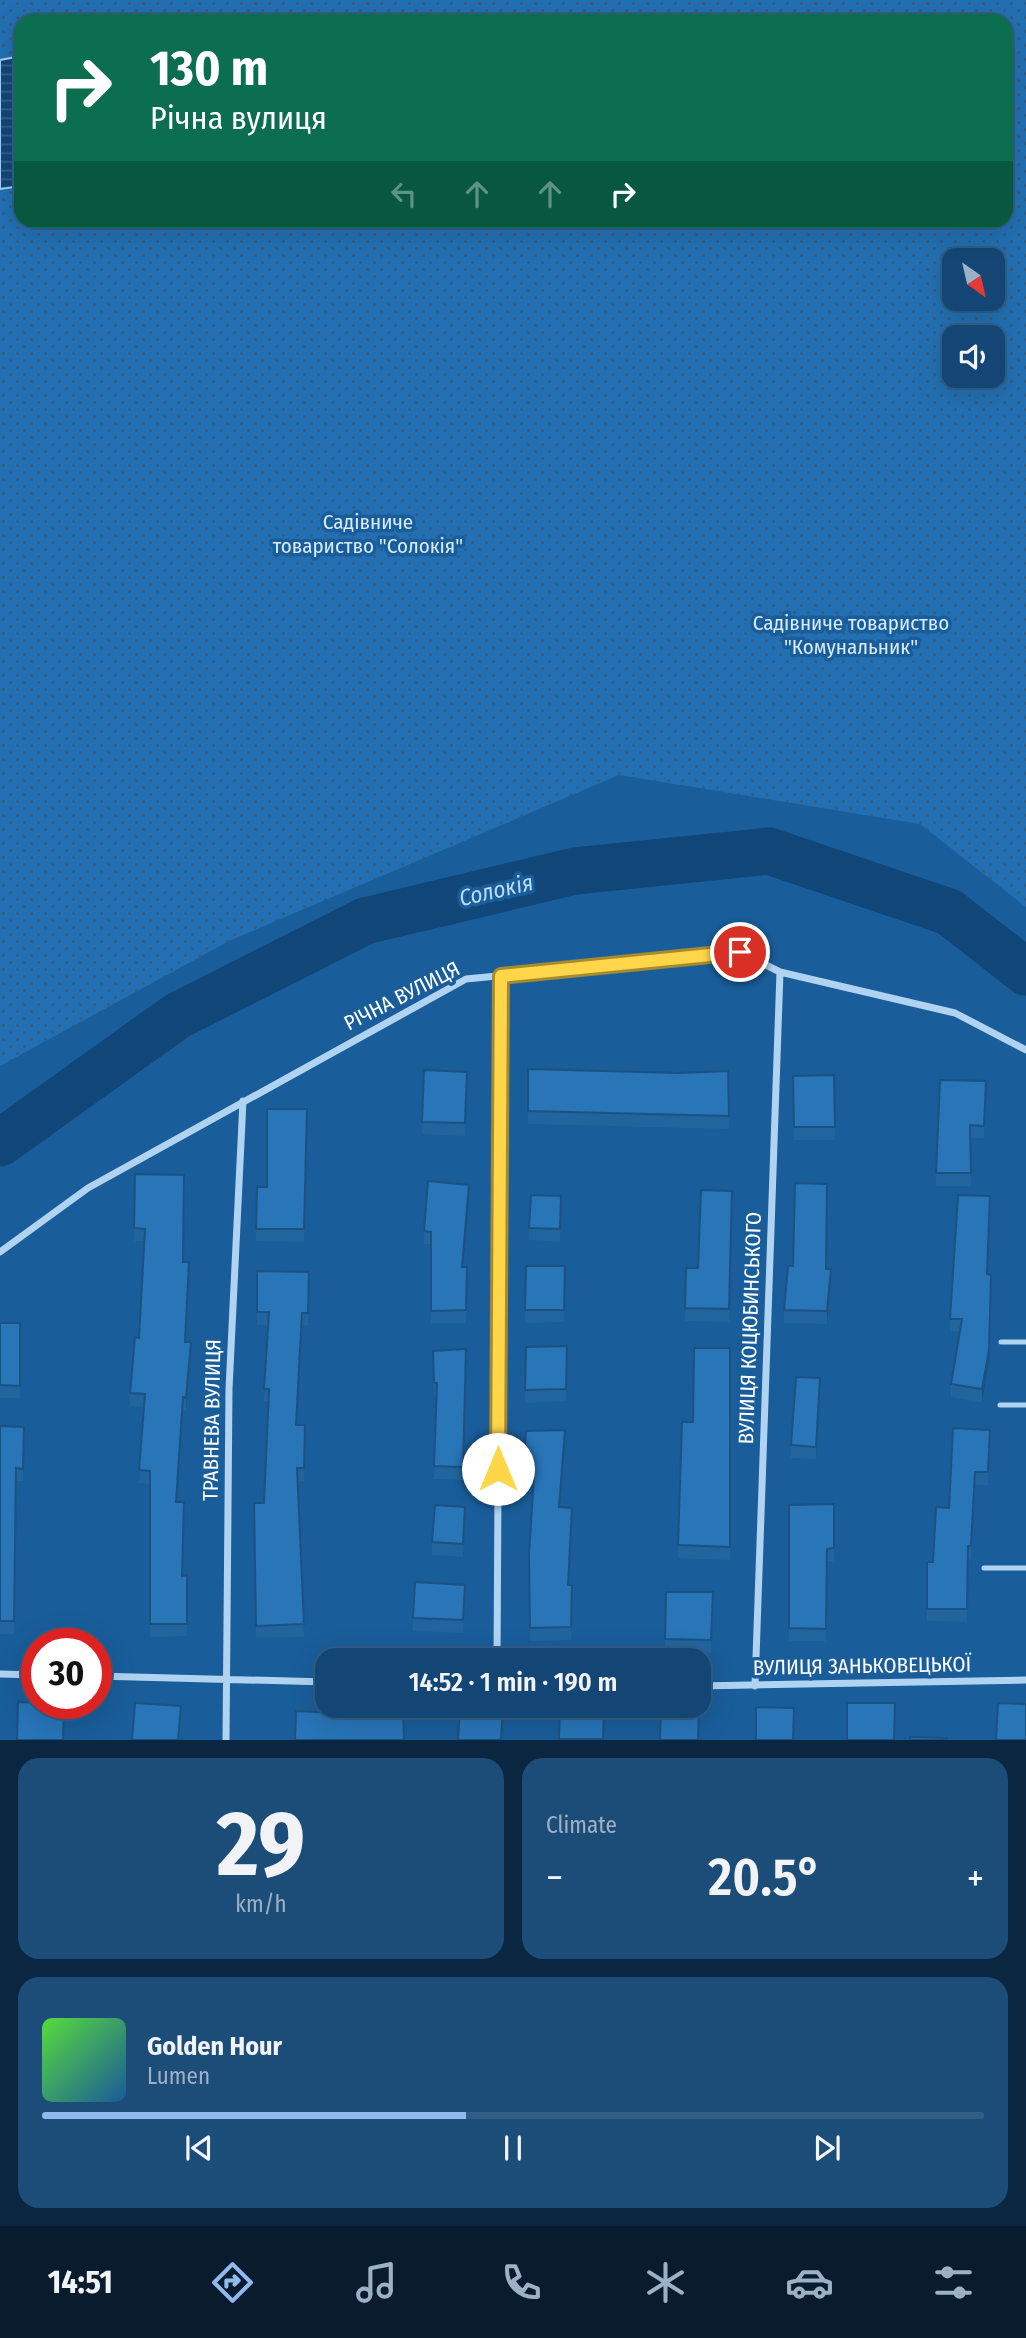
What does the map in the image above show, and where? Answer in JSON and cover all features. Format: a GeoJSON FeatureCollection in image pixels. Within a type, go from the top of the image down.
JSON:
{"type":"FeatureCollection","features":[{"type":"Feature","properties":{"kind":"street","name":"РІЧНА ВУЛИЦЯ"},"geometry":{"type":"LineString","coordinates":[[0,1252],[88,1188],[466,979],[740,952],[780,972],[955,1013],[1026,1050]]}},
{"type":"Feature","properties":{"kind":"street","name":"ВУЛИЦЯ КОЦЮБИНСЬКОГО"},"geometry":{"type":"LineString","coordinates":[[755,1686],[780,972]]}},
{"type":"Feature","properties":{"kind":"street"},"geometry":{"type":"LineString","coordinates":[[497,1648],[501,976]]}},
{"type":"Feature","properties":{"kind":"street","name":"ТРАВНЕВА ВУЛИЦЯ"},"geometry":{"type":"LineString","coordinates":[[226,1740],[229,1389],[243,1101]]}},
{"type":"Feature","properties":{"kind":"street"},"geometry":{"type":"LineString","coordinates":[[0,1674],[21,1675]]}},
{"type":"Feature","properties":{"kind":"street"},"geometry":{"type":"LineString","coordinates":[[112,1676],[315,1682]]}},
{"type":"Feature","properties":{"kind":"street","name":"ВУЛИЦЯ ЗАНЬКОВЕЦЬКОЇ"},"geometry":{"type":"LineString","coordinates":[[711,1686],[1026,1680]]}},
{"type":"Feature","properties":{"kind":"lane"},"geometry":{"type":"LineString","coordinates":[[1001,1342],[1026,1342]]}},
{"type":"Feature","properties":{"kind":"lane"},"geometry":{"type":"LineString","coordinates":[[1000,1405],[1026,1405]]}},
{"type":"Feature","properties":{"kind":"lane"},"geometry":{"type":"LineString","coordinates":[[984,1568],[1026,1568]]}},
{"type":"Feature","properties":{"kind":"green space","name":"Садівниче товариство \"Солокія\""},"geometry":{"type":"Polygon","coordinates":[[[0,0],[1026,0],[1026,907],[920,824],[619,775],[229,941],[0,1066],[0,0]]]}},
{"type":"Feature","properties":{"kind":"shaded area"},"geometry":{"type":"Polygon","coordinates":[[[14,57],[14,187],[0,189],[0,60],[14,57]]]}},
{"type":"Feature","properties":{"kind":"building"},"geometry":{"type":"Polygon","coordinates":[[[528,1069],[679,1073],[728,1071],[729,1116],[528,1111],[528,1069]]]}},
{"type":"Feature","properties":{"kind":"building"},"geometry":{"type":"Polygon","coordinates":[[[424,1070],[467,1072],[465,1123],[422,1122],[424,1070]]]}},
{"type":"Feature","properties":{"kind":"building"},"geometry":{"type":"Polygon","coordinates":[[[834,1075],[835,1127],[794,1127],[793,1076],[834,1075]]]}},
{"type":"Feature","properties":{"kind":"building"},"geometry":{"type":"Polygon","coordinates":[[[940,1080],[986,1081],[984,1126],[970,1125],[971,1173],[936,1173],[940,1080]]]}},
{"type":"Feature","properties":{"kind":"building"},"geometry":{"type":"Polygon","coordinates":[[[267,1109],[307,1109],[304,1229],[256,1229],[257,1187],[267,1187],[267,1109]]]}},
{"type":"Feature","properties":{"kind":"building"},"geometry":{"type":"Polygon","coordinates":[[[135,1174],[184,1175],[183,1262],[189,1262],[185,1342],[191,1342],[186,1398],[183,1397],[176,1502],[184,1502],[182,1576],[187,1575],[187,1624],[150,1624],[150,1471],[139,1470],[145,1394],[130,1393],[135,1337],[139,1338],[145,1229],[134,1228],[135,1174]]]}},
{"type":"Feature","properties":{"kind":"building"},"geometry":{"type":"Polygon","coordinates":[[[428,1181],[469,1185],[462,1267],[467,1267],[466,1310],[431,1311],[431,1232],[424,1231],[428,1181]]]}},
{"type":"Feature","properties":{"kind":"building"},"geometry":{"type":"Polygon","coordinates":[[[795,1183],[827,1184],[826,1269],[831,1269],[827,1311],[784,1310],[788,1266],[793,1266],[795,1183]]]}},
{"type":"Feature","properties":{"kind":"building"},"geometry":{"type":"Polygon","coordinates":[[[701,1190],[732,1191],[729,1309],[685,1308],[686,1268],[698,1268],[701,1190]]]}},
{"type":"Feature","properties":{"kind":"building"},"geometry":{"type":"Polygon","coordinates":[[[531,1195],[561,1196],[560,1229],[529,1228],[531,1195]]]}},
{"type":"Feature","properties":{"kind":"building"},"geometry":{"type":"Polygon","coordinates":[[[958,1195],[990,1196],[987,1274],[991,1275],[989,1350],[982,1389],[951,1384],[962,1319],[950,1319],[958,1195]]]}},
{"type":"Feature","properties":{"kind":"building"},"geometry":{"type":"Polygon","coordinates":[[[526,1266],[565,1266],[564,1310],[525,1310],[526,1266]]]}},
{"type":"Feature","properties":{"kind":"building"},"geometry":{"type":"Polygon","coordinates":[[[257,1271],[309,1272],[308,1313],[302,1313],[296,1425],[305,1425],[304,1468],[297,1468],[304,1624],[256,1626],[254,1503],[264,1503],[269,1389],[264,1389],[269,1312],[257,1312],[257,1271]]]}},
{"type":"Feature","properties":{"kind":"building"},"geometry":{"type":"Polygon","coordinates":[[[0,1323],[20,1323],[20,1386],[0,1385],[0,1323]]]}},
{"type":"Feature","properties":{"kind":"building"},"geometry":{"type":"Polygon","coordinates":[[[567,1346],[566,1389],[525,1390],[526,1347],[567,1346]]]}},
{"type":"Feature","properties":{"kind":"building"},"geometry":{"type":"Polygon","coordinates":[[[694,1348],[730,1348],[730,1547],[678,1545],[682,1422],[693,1422],[694,1348]]]}},
{"type":"Feature","properties":{"kind":"building"},"geometry":{"type":"Polygon","coordinates":[[[466,1349],[463,1467],[434,1466],[437,1383],[434,1383],[433,1351],[466,1349]]]}},
{"type":"Feature","properties":{"kind":"building"},"geometry":{"type":"Polygon","coordinates":[[[796,1377],[820,1378],[816,1447],[791,1445],[796,1377]]]}},
{"type":"Feature","properties":{"kind":"building"},"geometry":{"type":"Polygon","coordinates":[[[0,1426],[24,1427],[23,1469],[16,1468],[14,1621],[0,1621],[0,1426]]]}},
{"type":"Feature","properties":{"kind":"building"},"geometry":{"type":"Polygon","coordinates":[[[953,1428],[990,1430],[988,1472],[975,1472],[971,1546],[968,1546],[967,1609],[927,1609],[927,1562],[933,1562],[936,1507],[949,1508],[953,1428]]]}},
{"type":"Feature","properties":{"kind":"building"},"geometry":{"type":"Polygon","coordinates":[[[565,1430],[559,1507],[572,1508],[568,1585],[572,1585],[571,1627],[530,1628],[529,1555],[534,1474],[523,1474],[526,1431],[565,1430]]]}},
{"type":"Feature","properties":{"kind":"building"},"geometry":{"type":"Polygon","coordinates":[[[834,1504],[834,1548],[827,1549],[826,1629],[789,1628],[789,1505],[834,1504]]]}},
{"type":"Feature","properties":{"kind":"building"},"geometry":{"type":"Polygon","coordinates":[[[435,1505],[465,1507],[463,1544],[432,1542],[435,1505]]]}},
{"type":"Feature","properties":{"kind":"building"},"geometry":{"type":"Polygon","coordinates":[[[415,1582],[465,1585],[463,1620],[413,1618],[415,1582]]]}},
{"type":"Feature","properties":{"kind":"building"},"geometry":{"type":"Polygon","coordinates":[[[666,1592],[713,1592],[711,1640],[665,1639],[666,1592]]]}},
{"type":"Feature","properties":{"kind":"building"},"geometry":{"type":"Polygon","coordinates":[[[18,1702],[21,1702],[21,1719],[64,1719],[63,1740],[17,1740],[18,1702]]]}},
{"type":"Feature","properties":{"kind":"building"},"geometry":{"type":"Polygon","coordinates":[[[135,1703],[181,1706],[178,1740],[132,1740],[135,1703]]]}},
{"type":"Feature","properties":{"kind":"building"},"geometry":{"type":"Polygon","coordinates":[[[847,1703],[895,1703],[894,1740],[847,1740],[847,1703]]]}},
{"type":"Feature","properties":{"kind":"building"},"geometry":{"type":"Polygon","coordinates":[[[998,1703],[1026,1704],[1026,1740],[996,1740],[998,1703]]]}},
{"type":"Feature","properties":{"kind":"building"},"geometry":{"type":"Polygon","coordinates":[[[756,1707],[794,1708],[793,1740],[756,1740],[756,1707]]]}},
{"type":"Feature","properties":{"kind":"building"},"geometry":{"type":"Polygon","coordinates":[[[296,1711],[315,1712],[315,1718],[403,1718],[404,1740],[295,1740],[296,1711]]]}},
{"type":"Feature","properties":{"kind":"building"},"geometry":{"type":"Polygon","coordinates":[[[459,1718],[502,1718],[501,1740],[458,1740],[459,1718]]]}},
{"type":"Feature","properties":{"kind":"building"},"geometry":{"type":"Polygon","coordinates":[[[560,1718],[604,1718],[603,1739],[559,1739],[560,1718]]]}},
{"type":"Feature","properties":{"kind":"building"},"geometry":{"type":"Polygon","coordinates":[[[661,1718],[699,1718],[698,1740],[660,1740],[661,1718]]]}},
{"type":"Feature","properties":{"kind":"building"},"geometry":{"type":"Polygon","coordinates":[[[910,1737],[947,1738],[947,1740],[910,1740],[910,1737]]]}},
{"type":"Feature","properties":{"kind":"waterway","name":"Солокія"},"geometry":{"type":"LineString","coordinates":[[0,1143],[177,1016],[365,921],[575,871],[769,851],[949,912],[1026,972]]}},
{"type":"Feature","properties":{"kind":"route"},"geometry":{"type":"LineString","coordinates":[[498,1469],[501,976],[740,952]]}},
{"type":"Feature","properties":{"kind":"park label","name":"Садівниче товариство \"Комунальник\""},"geometry":{"type":"Point","coordinates":[851,635]}}]}
